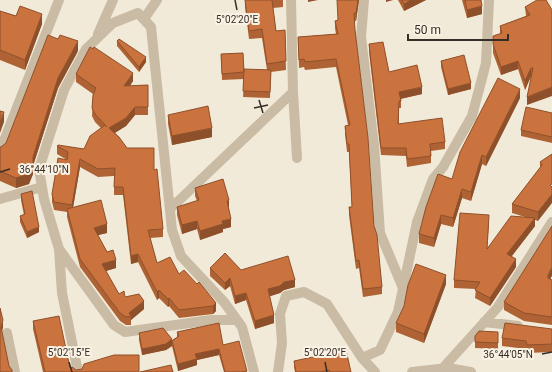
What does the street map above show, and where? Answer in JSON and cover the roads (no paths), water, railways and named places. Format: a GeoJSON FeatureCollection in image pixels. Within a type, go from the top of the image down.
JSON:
{"type":"FeatureCollection","features":[{"type":"Feature","properties":{"kind":"street"},"geometry":{"type":"LineString","coordinates":[[0,151],[59,0]]}},
{"type":"Feature","properties":{"kind":"street"},"geometry":{"type":"LineString","coordinates":[[96,40],[113,0]]}},
{"type":"Feature","properties":{"kind":"street"},"geometry":{"type":"LineString","coordinates":[[144,19],[157,0]]}},
{"type":"Feature","properties":{"kind":"street"},"geometry":{"type":"LineString","coordinates":[[291,0],[293,92],[297,158]]}},
{"type":"Feature","properties":{"kind":"street"},"geometry":{"type":"LineString","coordinates":[[364,0],[361,37],[374,145],[380,233],[403,288]]}},
{"type":"Feature","properties":{"kind":"street"},"geometry":{"type":"LineString","coordinates":[[362,358],[380,350],[398,312],[417,222],[433,179],[443,167],[472,116],[486,63],[489,0]]}},
{"type":"Feature","properties":{"kind":"street"},"geometry":{"type":"LineString","coordinates":[[78,372],[62,293],[59,249],[42,187],[39,169],[64,90],[86,49],[113,23],[138,13],[152,27],[172,230],[181,256],[224,302],[242,327],[254,372]]}},
{"type":"Feature","properties":{"kind":"street"},"geometry":{"type":"LineString","coordinates":[[170,209],[293,92]]}},
{"type":"Feature","properties":{"kind":"street"},"geometry":{"type":"LineString","coordinates":[[0,199],[42,187]]}},
{"type":"Feature","properties":{"kind":"street"},"geometry":{"type":"LineString","coordinates":[[442,369],[498,307],[552,222]]}},
{"type":"Feature","properties":{"kind":"street"},"geometry":{"type":"LineString","coordinates":[[59,249],[114,325],[125,332],[211,320],[237,320]]}},
{"type":"Feature","properties":{"kind":"street"},"geometry":{"type":"LineString","coordinates":[[278,372],[282,343],[280,314],[286,296],[304,292],[327,304],[362,358],[375,372]]}},
{"type":"Feature","properties":{"kind":"street"},"geometry":{"type":"LineString","coordinates":[[484,322],[530,328]]}},
{"type":"Feature","properties":{"kind":"street"},"geometry":{"type":"LineString","coordinates":[[6,333],[15,372]]}},
{"type":"Feature","properties":{"kind":"street"},"geometry":{"type":"LineString","coordinates":[[412,372],[442,369],[471,372]]}}]}
